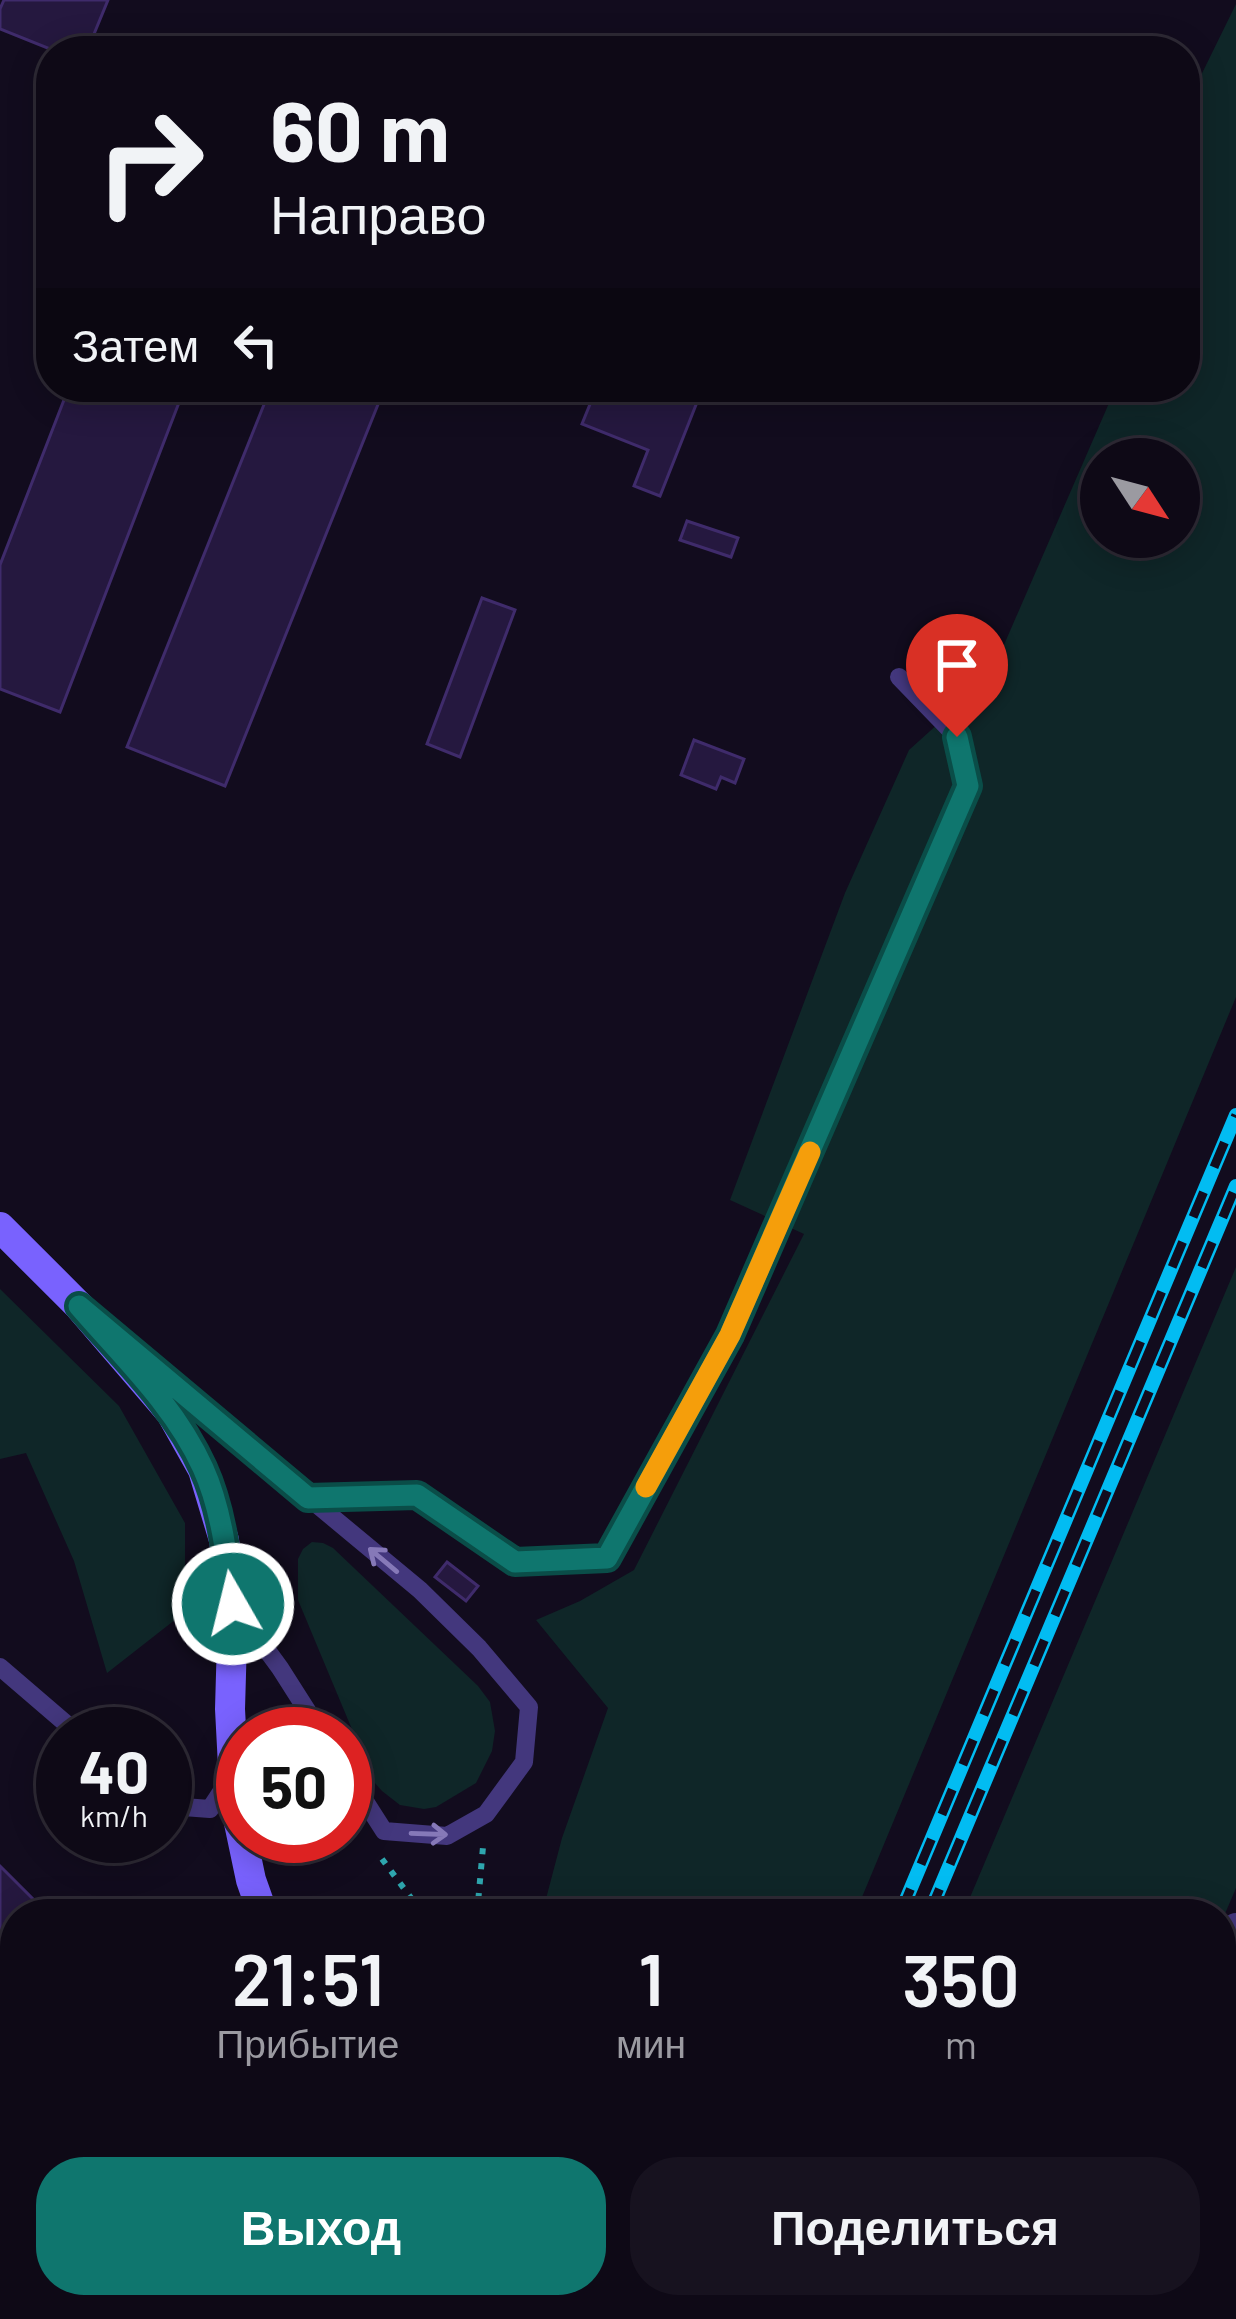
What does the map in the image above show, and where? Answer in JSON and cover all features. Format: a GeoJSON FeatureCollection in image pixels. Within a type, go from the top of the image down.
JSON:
{"type":"FeatureCollection","features":[{"type":"Feature","properties":{"kind":"main road"},"geometry":{"type":"LineString","coordinates":[[0,1228],[79,1306],[171,1413],[203,1470],[224,1540],[233,1604],[230,1707]]}},
{"type":"Feature","properties":{"kind":"main road"},"geometry":{"type":"LineString","coordinates":[[248,1863],[258,1899]]}},
{"type":"Feature","properties":{"kind":"lane"},"geometry":{"type":"LineString","coordinates":[[308,1498],[417,1495],[515,1562],[607,1558],[730,1335],[968,786],[957,737],[899,677]]}},
{"type":"Feature","properties":{"kind":"lane"},"geometry":{"type":"LineString","coordinates":[[79,1306],[420,1590],[479,1648],[529,1707],[524,1762],[486,1814],[446,1836],[384,1831],[372,1812]]}},
{"type":"Feature","properties":{"kind":"lane"},"geometry":{"type":"LineString","coordinates":[[233,1604],[305,1707]]}},
{"type":"Feature","properties":{"kind":"lane"},"geometry":{"type":"LineString","coordinates":[[0,1667],[47,1707]]}},
{"type":"Feature","properties":{"kind":"path"},"geometry":{"type":"LineString","coordinates":[[478,1899],[486,1814]]}},
{"type":"Feature","properties":{"kind":"path"},"geometry":{"type":"LineString","coordinates":[[372,1846],[412,1899]]}},
{"type":"Feature","properties":{"kind":"green space"},"geometry":{"type":"Polygon","coordinates":[[[1236,4],[1236,997],[861,1899],[546,1899],[608,1708],[536,1620],[634,1570],[804,1234],[730,1200],[845,893],[909,750],[990,677],[1080,470],[1080,558],[1200,558],[1200,438],[1094,438],[1109,402],[1200,402],[1200,77],[1236,4]]]}},
{"type":"Feature","properties":{"kind":"green space"},"geometry":{"type":"Polygon","coordinates":[[[1236,1267],[1236,1888],[1231,1899],[969,1899],[1236,1267]]]}},
{"type":"Feature","properties":{"kind":"green space"},"geometry":{"type":"Polygon","coordinates":[[[0,1289],[119,1406],[185,1523],[185,1612],[107,1673],[74,1561],[26,1453],[0,1459],[0,1289]]]}},
{"type":"Feature","properties":{"kind":"green space"},"geometry":{"type":"Polygon","coordinates":[[[312,1542],[333,1548],[490,1702],[495,1731],[492,1751],[476,1783],[424,1809],[400,1805],[374,1782],[372,1707],[343,1707],[298,1600],[298,1559],[312,1542]]]}},
{"type":"Feature","properties":{"kind":"building"},"geometry":{"type":"Polygon","coordinates":[[[4,0],[108,0],[93,36],[36,36],[36,43],[0,29],[4,0]]]}},
{"type":"Feature","properties":{"kind":"building"},"geometry":{"type":"Polygon","coordinates":[[[63,402],[179,402],[60,712],[0,689],[0,565],[63,402]]]}},
{"type":"Feature","properties":{"kind":"building"},"geometry":{"type":"Polygon","coordinates":[[[265,402],[379,402],[225,786],[127,747],[265,402]]]}},
{"type":"Feature","properties":{"kind":"building"},"geometry":{"type":"Polygon","coordinates":[[[591,402],[697,402],[660,496],[634,486],[648,450],[582,424],[591,402]]]}},
{"type":"Feature","properties":{"kind":"building"},"geometry":{"type":"Polygon","coordinates":[[[687,521],[738,538],[731,557],[680,540],[687,521]]]}},
{"type":"Feature","properties":{"kind":"building"},"geometry":{"type":"Polygon","coordinates":[[[482,598],[515,610],[460,757],[427,744],[482,598]]]}},
{"type":"Feature","properties":{"kind":"building"},"geometry":{"type":"Polygon","coordinates":[[[694,740],[744,759],[735,783],[721,777],[716,789],[681,775],[694,740]]]}},
{"type":"Feature","properties":{"kind":"building"},"geometry":{"type":"Polygon","coordinates":[[[447,1562],[478,1586],[466,1601],[435,1577],[447,1562]]]}},
{"type":"Feature","properties":{"kind":"building"},"geometry":{"type":"Polygon","coordinates":[[[0,1866],[33,1899],[0,1899],[0,1866]]]}},
{"type":"Feature","properties":{"kind":"railway"},"geometry":{"type":"LineString","coordinates":[[906,1899],[1236,1115]]}},
{"type":"Feature","properties":{"kind":"railway"},"geometry":{"type":"LineString","coordinates":[[935,1899],[1236,1186]]}},
{"type":"Feature","properties":{"kind":"slow traffic"},"geometry":{"type":"LineString","coordinates":[[646,1487],[730,1335],[810,1152]]}},
{"type":"Feature","properties":{"kind":"route"},"geometry":{"type":"LineString","coordinates":[[233,1604],[224,1540],[203,1470],[171,1413],[79,1306],[308,1498],[417,1495],[515,1562],[607,1558],[730,1335],[968,786],[957,737]]}}]}
